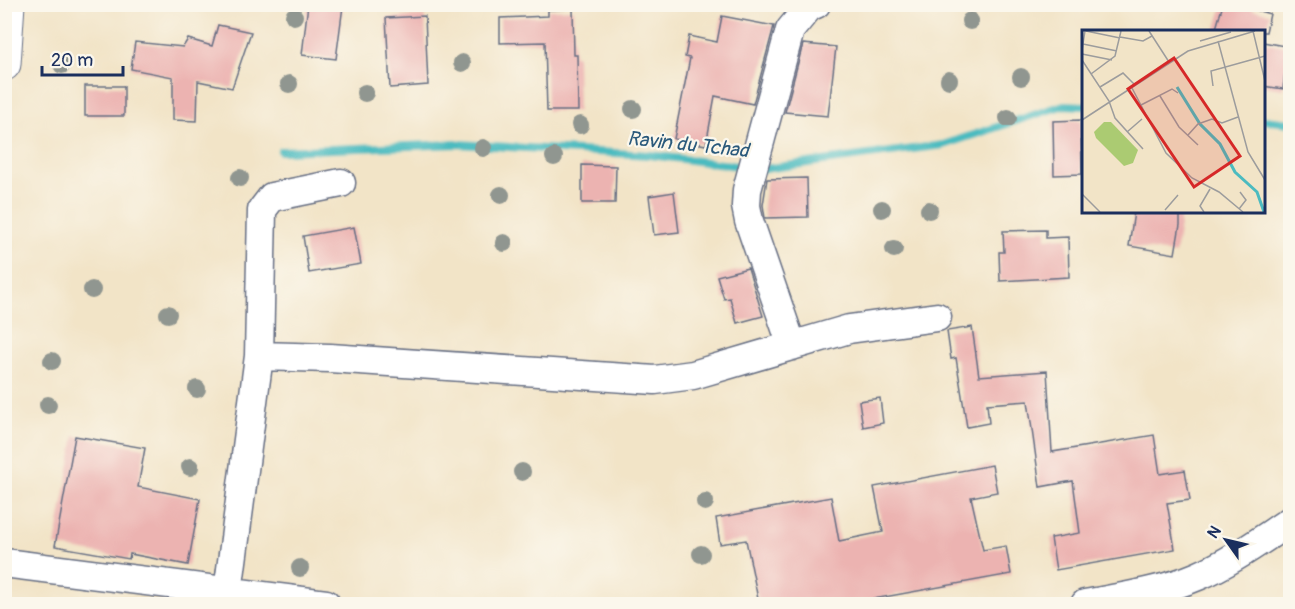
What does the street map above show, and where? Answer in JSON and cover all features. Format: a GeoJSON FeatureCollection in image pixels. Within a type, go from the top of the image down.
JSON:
{"type":"FeatureCollection","features":[{"type":"Feature","properties":{"kind":"main road"},"geometry":{"type":"LineString","coordinates":[[4,64],[8,4]]}},
{"type":"Feature","properties":{"kind":"street"},"geometry":{"type":"LineString","coordinates":[[792,346],[750,221],[746,206],[747,190],[790,30],[809,7],[816,4]]}},
{"type":"Feature","properties":{"kind":"street"},"geometry":{"type":"LineString","coordinates":[[228,592],[259,356],[262,210],[272,197],[341,183]]}},
{"type":"Feature","properties":{"kind":"street"},"geometry":{"type":"LineString","coordinates":[[259,356],[330,358],[655,380],[693,375],[849,329],[936,317]]}},
{"type":"Feature","properties":{"kind":"street"},"geometry":{"type":"LineString","coordinates":[[1085,604],[1147,592],[1197,576],[1237,555],[1290,521]]}},
{"type":"Feature","properties":{"kind":"street"},"geometry":{"type":"LineString","coordinates":[[4,563],[326,604]]}},
{"type":"Feature","properties":{"kind":"building"},"geometry":{"type":"Polygon","coordinates":[[[308,4],[343,6],[336,59],[302,55],[308,4]]]}},
{"type":"Feature","properties":{"kind":"building"},"geometry":{"type":"Polygon","coordinates":[[[1223,4],[1234,4],[1270,14],[1266,32],[1265,30],[1216,30],[1223,4]]]}},
{"type":"Feature","properties":{"kind":"building"},"geometry":{"type":"Polygon","coordinates":[[[573,9],[578,111],[547,111],[545,42],[500,43],[500,18],[548,16],[548,10],[573,9]]]}},
{"type":"Feature","properties":{"kind":"building"},"geometry":{"type":"Polygon","coordinates":[[[425,16],[428,85],[390,88],[386,18],[425,16]]]}},
{"type":"Feature","properties":{"kind":"building"},"geometry":{"type":"Polygon","coordinates":[[[722,16],[774,26],[753,104],[715,96],[706,145],[674,139],[690,58],[685,57],[689,36],[717,42],[722,16]]]}},
{"type":"Feature","properties":{"kind":"building"},"geometry":{"type":"Polygon","coordinates":[[[218,25],[251,32],[232,88],[198,81],[197,121],[173,120],[173,77],[131,69],[135,42],[183,47],[188,39],[212,46],[218,25]]]}},
{"type":"Feature","properties":{"kind":"building"},"geometry":{"type":"Polygon","coordinates":[[[1265,42],[1290,47],[1290,73],[1285,72],[1283,89],[1265,86],[1265,42]]]}},
{"type":"Feature","properties":{"kind":"building"},"geometry":{"type":"Polygon","coordinates":[[[803,44],[836,47],[828,116],[785,112],[803,44]]]}},
{"type":"Feature","properties":{"kind":"building"},"geometry":{"type":"Polygon","coordinates":[[[85,86],[124,86],[124,116],[85,116],[85,86]]]}},
{"type":"Feature","properties":{"kind":"building"},"geometry":{"type":"Polygon","coordinates":[[[1081,120],[1082,174],[1054,175],[1053,121],[1081,120]]]}},
{"type":"Feature","properties":{"kind":"building"},"geometry":{"type":"Polygon","coordinates":[[[582,165],[616,166],[615,203],[582,203],[582,165]]]}},
{"type":"Feature","properties":{"kind":"building"},"geometry":{"type":"Polygon","coordinates":[[[807,178],[808,217],[765,218],[763,205],[767,179],[807,178]]]}},
{"type":"Feature","properties":{"kind":"building"},"geometry":{"type":"Polygon","coordinates":[[[674,192],[679,232],[654,235],[649,196],[674,192]]]}},
{"type":"Feature","properties":{"kind":"building"},"geometry":{"type":"Polygon","coordinates":[[[1134,213],[1180,213],[1175,254],[1129,246],[1134,213]]]}},
{"type":"Feature","properties":{"kind":"building"},"geometry":{"type":"Polygon","coordinates":[[[354,227],[361,264],[309,273],[303,236],[354,227]]]}},
{"type":"Feature","properties":{"kind":"building"},"geometry":{"type":"Polygon","coordinates":[[[1046,230],[1046,238],[1068,237],[1069,277],[1000,281],[999,252],[1004,252],[1003,231],[1046,230]]]}},
{"type":"Feature","properties":{"kind":"building"},"geometry":{"type":"Polygon","coordinates":[[[748,268],[763,316],[737,323],[730,298],[724,299],[717,276],[748,268]]]}},
{"type":"Feature","properties":{"kind":"building"},"geometry":{"type":"Polygon","coordinates":[[[972,327],[979,376],[1047,371],[1052,452],[1154,435],[1160,474],[1185,470],[1190,500],[1167,503],[1175,549],[1056,570],[1051,538],[1080,533],[1073,481],[1040,487],[1028,401],[987,404],[989,423],[967,427],[956,358],[951,359],[947,331],[972,327]]]}},
{"type":"Feature","properties":{"kind":"building"},"geometry":{"type":"Polygon","coordinates":[[[880,398],[883,423],[863,427],[859,401],[880,398]]]}},
{"type":"Feature","properties":{"kind":"building"},"geometry":{"type":"Polygon","coordinates":[[[75,436],[145,448],[138,487],[200,499],[188,565],[130,554],[129,559],[55,546],[75,436]]]}},
{"type":"Feature","properties":{"kind":"building"},"geometry":{"type":"Polygon","coordinates":[[[992,465],[997,492],[971,497],[983,550],[1006,546],[1011,574],[846,604],[759,604],[746,540],[720,544],[716,518],[831,497],[839,541],[883,532],[874,487],[992,465]]]}},
{"type":"Feature","properties":{"kind":"waterway","name":"Ravin du Tchad"},"geometry":{"type":"LineString","coordinates":[[281,151],[458,144],[650,155],[763,169],[943,145],[1064,105],[1082,106]]}},
{"type":"Feature","properties":{"kind":"waterway","name":"Ravin du Tchad"},"geometry":{"type":"LineString","coordinates":[[1265,120],[1290,123]]}}]}
